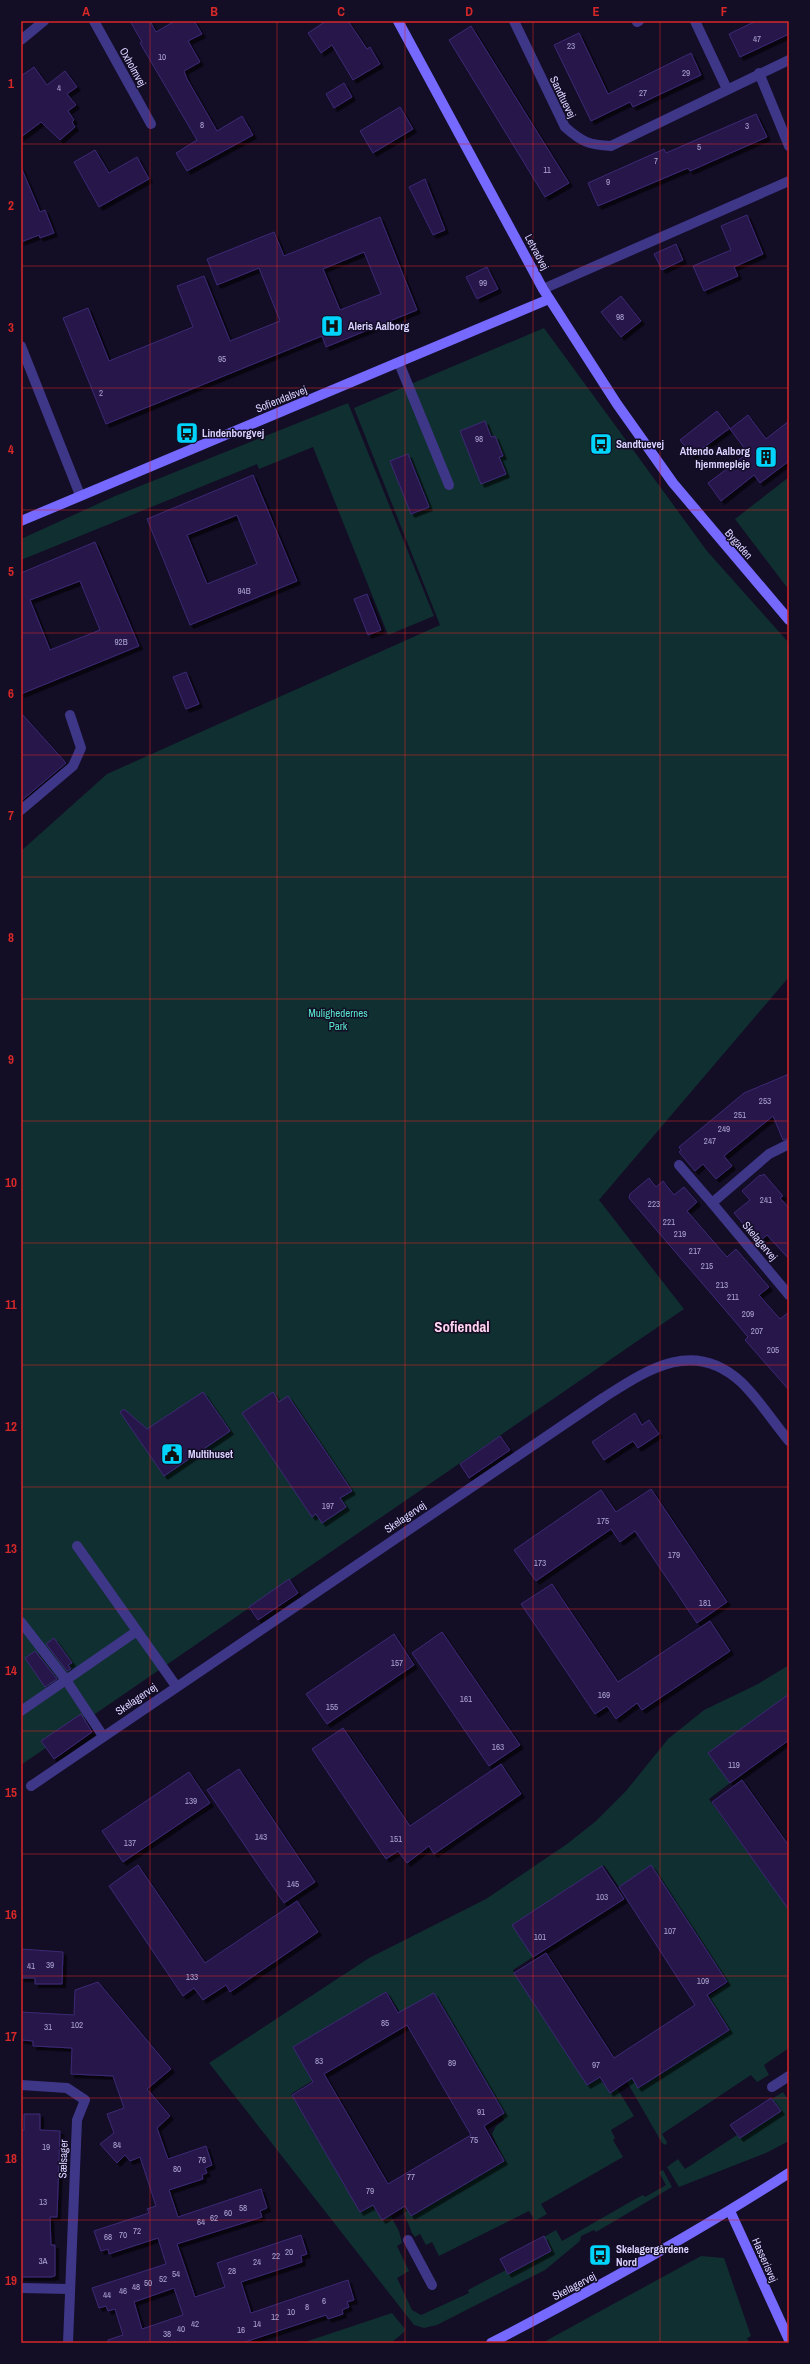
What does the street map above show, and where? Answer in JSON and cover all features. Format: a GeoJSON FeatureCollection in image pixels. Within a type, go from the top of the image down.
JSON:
{"type":"FeatureCollection","features":[{"type":"Feature","properties":{"kind":"street"},"geometry":{"type":"LineString","coordinates":[[21,40],[44,21]]}},
{"type":"Feature","properties":{"kind":"street","name":"Oxholmvej"},"geometry":{"type":"LineString","coordinates":[[94,21],[151,124]]}},
{"type":"Feature","properties":{"kind":"street","name":"Letvadvej"},"geometry":{"type":"LineString","coordinates":[[398,21],[543,289],[617,404],[673,483]]}},
{"type":"Feature","properties":{"kind":"street","name":"Sandtuevej"},"geometry":{"type":"LineString","coordinates":[[514,21],[565,127],[578,139],[591,145],[611,146],[759,73],[789,60]]}},
{"type":"Feature","properties":{"kind":"street"},"geometry":{"type":"LineString","coordinates":[[695,21],[727,89]]}},
{"type":"Feature","properties":{"kind":"street"},"geometry":{"type":"LineString","coordinates":[[759,73],[789,146]]}},
{"type":"Feature","properties":{"kind":"street"},"geometry":{"type":"LineString","coordinates":[[543,289],[789,181]]}},
{"type":"Feature","properties":{"kind":"street","name":"Sofiendalsvej"},"geometry":{"type":"LineString","coordinates":[[21,520],[549,299]]}},
{"type":"Feature","properties":{"kind":"street"},"geometry":{"type":"LineString","coordinates":[[21,346],[80,495]]}},
{"type":"Feature","properties":{"kind":"street"},"geometry":{"type":"LineString","coordinates":[[399,363],[449,485]]}},
{"type":"Feature","properties":{"kind":"street","name":"Bygaden"},"geometry":{"type":"LineString","coordinates":[[673,483],[789,620]]}},
{"type":"Feature","properties":{"kind":"street"},"geometry":{"type":"LineString","coordinates":[[21,810],[73,766],[81,748],[70,715]]}},
{"type":"Feature","properties":{"kind":"street"},"geometry":{"type":"LineString","coordinates":[[712,1203],[769,1154],[789,1144]]}},
{"type":"Feature","properties":{"kind":"street","name":"Skelagervej"},"geometry":{"type":"LineString","coordinates":[[679,1165],[789,1295]]}},
{"type":"Feature","properties":{"kind":"street","name":"Skelagervej"},"geometry":{"type":"LineString","coordinates":[[31,1786],[176,1686],[603,1398],[661,1364],[684,1360],[701,1362],[722,1369],[741,1382],[789,1441]]}},
{"type":"Feature","properties":{"kind":"street"},"geometry":{"type":"LineString","coordinates":[[77,1546],[176,1686]]}},
{"type":"Feature","properties":{"kind":"street"},"geometry":{"type":"LineString","coordinates":[[21,1622],[66,1680],[103,1736]]}},
{"type":"Feature","properties":{"kind":"street"},"geometry":{"type":"LineString","coordinates":[[21,1711],[137,1631]]}},
{"type":"Feature","properties":{"kind":"street"},"geometry":{"type":"LineString","coordinates":[[772,2087],[789,2076]]}},
{"type":"Feature","properties":{"kind":"street","name":"Sælsager"},"geometry":{"type":"LineString","coordinates":[[21,2085],[67,2088],[85,2100],[77,2120],[68,2343]]}},
{"type":"Feature","properties":{"kind":"street","name":"Skelagervej"},"geometry":{"type":"LineString","coordinates":[[491,2343],[612,2279],[730,2211],[789,2173]]}},
{"type":"Feature","properties":{"kind":"street","name":"Hasserisvej"},"geometry":{"type":"LineString","coordinates":[[730,2211],[789,2340]]}},
{"type":"Feature","properties":{"kind":"street"},"geometry":{"type":"LineString","coordinates":[[408,2240],[432,2285]]}},
{"type":"Feature","properties":{"kind":"street"},"geometry":{"type":"LineString","coordinates":[[21,2288],[69,2289]]}},
{"type":"Feature","properties":{"kind":"green space","name":"Mulighedernes Park"},"geometry":{"type":"Polygon","coordinates":[[[544,328],[707,551],[789,643],[789,977],[599,1200],[684,1309],[21,1765],[21,851],[107,774],[440,625],[354,408],[544,328]]]}},
{"type":"Feature","properties":{"kind":"green space"},"geometry":{"type":"Polygon","coordinates":[[[348,403],[434,616],[388,635],[313,447],[259,469],[257,464],[21,560],[21,539],[115,496],[348,403]]]}},
{"type":"Feature","properties":{"kind":"green space"},"geometry":{"type":"Polygon","coordinates":[[[789,477],[789,590],[735,519],[789,477]]]}},
{"type":"Feature","properties":{"kind":"green space"},"geometry":{"type":"Polygon","coordinates":[[[789,1665],[789,1694],[708,1753],[730,1783],[709,1799],[789,1909],[789,2048],[764,2065],[769,2075],[757,2082],[751,2075],[662,2134],[667,2142],[666,2145],[662,2143],[627,2082],[632,2078],[639,2088],[729,2030],[708,1997],[728,1983],[651,1865],[619,1887],[604,1865],[512,1925],[533,1957],[513,1970],[514,1973],[587,2085],[599,2078],[610,2092],[617,2088],[634,2116],[611,2130],[615,2138],[613,2140],[623,2157],[541,2204],[547,2214],[535,2221],[529,2211],[439,2256],[432,2242],[426,2245],[420,2234],[415,2237],[412,2233],[402,2209],[405,2206],[411,2216],[504,2161],[492,2134],[496,2126],[504,2120],[502,2115],[504,2113],[434,1993],[400,2013],[387,1992],[293,2047],[312,2081],[291,2094],[360,2212],[372,2205],[382,2220],[390,2215],[399,2231],[402,2243],[397,2246],[409,2271],[397,2278],[412,2310],[421,2315],[469,2293],[468,2290],[506,2270],[508,2274],[551,2251],[544,2237],[556,2230],[562,2241],[637,2198],[643,2195],[645,2197],[666,2185],[659,2172],[663,2170],[672,2187],[596,2232],[594,2230],[581,2236],[580,2241],[545,2270],[437,2325],[424,2328],[414,2325],[209,2063],[369,1958],[486,1899],[567,1844],[596,1821],[626,1791],[668,1739],[704,1710],[758,1684],[789,1665]]]}},
{"type":"Feature","properties":{"kind":"green space"},"geometry":{"type":"Polygon","coordinates":[[[783,2092],[789,2101],[789,2141],[766,2153],[679,2187],[667,2167],[678,2159],[685,2169],[737,2135],[740,2138],[780,2112],[772,2099],[783,2092]]]}},
{"type":"Feature","properties":{"kind":"green space"},"geometry":{"type":"Polygon","coordinates":[[[701,2256],[724,2258],[751,2336],[747,2338],[749,2343],[542,2343],[701,2256]]]}},
{"type":"Feature","properties":{"kind":"green space"},"geometry":{"type":"Polygon","coordinates":[[[392,2313],[405,2329],[404,2332],[391,2343],[302,2343],[392,2313]]]}},
{"type":"Feature","properties":{"kind":"building"},"geometry":{"type":"Polygon","coordinates":[[[130,21],[150,21],[156,32],[175,21],[194,21],[202,34],[188,41],[200,62],[184,71],[187,79],[217,131],[242,116],[253,135],[187,171],[176,153],[197,140],[140,43],[142,42],[130,21]]]}},
{"type":"Feature","properties":{"kind":"building"},"geometry":{"type":"Polygon","coordinates":[[[326,21],[348,21],[367,49],[370,47],[380,64],[353,80],[332,45],[321,53],[308,33],[326,21]]]}},
{"type":"Feature","properties":{"kind":"building"},"geometry":{"type":"Polygon","coordinates":[[[756,21],[789,21],[789,34],[740,57],[729,34],[756,21]]]}},
{"type":"Feature","properties":{"kind":"building"},"geometry":{"type":"Polygon","coordinates":[[[471,26],[569,183],[545,197],[449,40],[471,26]]]}},
{"type":"Feature","properties":{"kind":"building"},"geometry":{"type":"Polygon","coordinates":[[[579,33],[608,94],[691,53],[701,75],[633,107],[630,102],[591,121],[554,45],[579,33]]]}},
{"type":"Feature","properties":{"kind":"building"},"geometry":{"type":"Polygon","coordinates":[[[34,67],[47,85],[65,71],[77,87],[67,94],[76,105],[68,111],[74,120],[72,122],[75,127],[60,140],[41,122],[21,137],[21,76],[34,67]]]}},
{"type":"Feature","properties":{"kind":"building"},"geometry":{"type":"Polygon","coordinates":[[[344,83],[352,97],[334,108],[326,94],[344,83]]]}},
{"type":"Feature","properties":{"kind":"building"},"geometry":{"type":"Polygon","coordinates":[[[400,107],[413,129],[373,153],[360,131],[400,107]]]}},
{"type":"Feature","properties":{"kind":"building"},"geometry":{"type":"Polygon","coordinates":[[[756,114],[767,137],[690,171],[688,168],[598,206],[588,183],[664,149],[666,153],[756,114]]]}},
{"type":"Feature","properties":{"kind":"building"},"geometry":{"type":"Polygon","coordinates":[[[95,150],[109,173],[137,157],[149,179],[99,207],[74,162],[95,150]]]}},
{"type":"Feature","properties":{"kind":"building"},"geometry":{"type":"Polygon","coordinates":[[[21,167],[40,212],[45,210],[54,233],[40,238],[39,235],[21,242],[21,167]]]}},
{"type":"Feature","properties":{"kind":"building"},"geometry":{"type":"Polygon","coordinates":[[[425,179],[445,230],[433,235],[409,187],[425,179]]]}},
{"type":"Feature","properties":{"kind":"building"},"geometry":{"type":"Polygon","coordinates":[[[747,215],[763,254],[734,267],[738,276],[704,291],[693,266],[731,250],[721,226],[747,215]]]}},
{"type":"Feature","properties":{"kind":"building"},"geometry":{"type":"Polygon","coordinates":[[[380,217],[417,310],[326,347],[322,336],[106,424],[63,318],[88,308],[109,361],[193,327],[177,286],[204,276],[230,341],[280,321],[259,268],[217,285],[207,259],[274,232],[284,256],[380,217]],[[364,252],[323,269],[340,310],[381,294],[364,252]]]}},
{"type":"Feature","properties":{"kind":"building"},"geometry":{"type":"Polygon","coordinates":[[[676,244],[683,260],[662,270],[654,254],[676,244]]]}},
{"type":"Feature","properties":{"kind":"building"},"geometry":{"type":"Polygon","coordinates":[[[487,267],[498,289],[477,299],[466,277],[487,267]]]}},
{"type":"Feature","properties":{"kind":"building"},"geometry":{"type":"Polygon","coordinates":[[[621,296],[641,321],[621,337],[601,312],[621,296]]]}},
{"type":"Feature","properties":{"kind":"building","name":"Attendo Aalborg hjemmepleje"},"geometry":{"type":"Polygon","coordinates":[[[717,411],[730,428],[692,456],[680,440],[717,411]]]}},
{"type":"Feature","properties":{"kind":"building","name":"Attendo Aalborg hjemmepleje"},"geometry":{"type":"Polygon","coordinates":[[[748,415],[766,439],[789,421],[789,461],[760,483],[754,475],[721,501],[708,483],[748,453],[730,429],[748,415]]]}},
{"type":"Feature","properties":{"kind":"building"},"geometry":{"type":"Polygon","coordinates":[[[485,421],[491,437],[495,436],[503,456],[499,457],[506,474],[481,484],[460,431],[485,421]]]}},
{"type":"Feature","properties":{"kind":"building"},"geometry":{"type":"Polygon","coordinates":[[[408,454],[429,507],[411,514],[390,461],[408,454]]]}},
{"type":"Feature","properties":{"kind":"building"},"geometry":{"type":"Polygon","coordinates":[[[253,475],[297,581],[190,625],[147,519],[253,475]],[[237,515],[187,535],[207,584],[257,564],[237,515]]]}},
{"type":"Feature","properties":{"kind":"building"},"geometry":{"type":"Polygon","coordinates":[[[95,542],[139,646],[21,694],[21,573],[95,542]],[[80,581],[30,600],[50,650],[100,630],[80,581]]]}},
{"type":"Feature","properties":{"kind":"building"},"geometry":{"type":"Polygon","coordinates":[[[367,594],[381,630],[368,635],[354,599],[367,594]]]}},
{"type":"Feature","properties":{"kind":"building"},"geometry":{"type":"Polygon","coordinates":[[[186,672],[199,704],[186,709],[173,677],[186,672]]]}},
{"type":"Feature","properties":{"kind":"building"},"geometry":{"type":"Polygon","coordinates":[[[21,713],[66,763],[21,801],[21,713]]]}},
{"type":"Feature","properties":{"kind":"building"},"geometry":{"type":"Polygon","coordinates":[[[789,1074],[789,1138],[783,1140],[773,1116],[724,1156],[732,1166],[716,1179],[703,1164],[695,1171],[679,1152],[681,1150],[679,1147],[744,1093],[789,1074]]]}},
{"type":"Feature","properties":{"kind":"building"},"geometry":{"type":"Polygon","coordinates":[[[764,1174],[783,1196],[780,1198],[789,1208],[789,1259],[767,1235],[759,1242],[734,1213],[750,1200],[742,1191],[760,1175],[761,1176],[764,1174]]]}},
{"type":"Feature","properties":{"kind":"building"},"geometry":{"type":"Polygon","coordinates":[[[649,1178],[656,1187],[663,1181],[674,1195],[684,1187],[697,1202],[687,1211],[727,1257],[736,1249],[769,1287],[759,1295],[780,1319],[789,1312],[789,1390],[745,1340],[748,1337],[738,1325],[629,1198],[630,1194],[649,1178]]]}},
{"type":"Feature","properties":{"kind":"building","name":"Multihuset"},"geometry":{"type":"Polygon","coordinates":[[[203,1392],[230,1431],[164,1476],[120,1412],[124,1409],[147,1429],[203,1392]]]}},
{"type":"Feature","properties":{"kind":"building"},"geometry":{"type":"Polygon","coordinates":[[[273,1392],[279,1402],[288,1396],[352,1491],[340,1498],[346,1507],[322,1523],[316,1514],[312,1517],[242,1413],[273,1392]]]}},
{"type":"Feature","properties":{"kind":"building"},"geometry":{"type":"Polygon","coordinates":[[[635,1413],[642,1425],[649,1420],[659,1434],[638,1448],[633,1441],[604,1460],[592,1442],[635,1413]]]}},
{"type":"Feature","properties":{"kind":"building"},"geometry":{"type":"Polygon","coordinates":[[[500,1436],[510,1450],[469,1478],[460,1464],[500,1436]]]}},
{"type":"Feature","properties":{"kind":"building"},"geometry":{"type":"Polygon","coordinates":[[[651,1489],[727,1602],[697,1623],[635,1531],[620,1542],[611,1529],[536,1581],[514,1550],[601,1490],[616,1512],[651,1489]]]}},
{"type":"Feature","properties":{"kind":"building"},"geometry":{"type":"Polygon","coordinates":[[[289,1579],[298,1593],[258,1620],[249,1607],[289,1579]]]}},
{"type":"Feature","properties":{"kind":"building"},"geometry":{"type":"Polygon","coordinates":[[[552,1584],[618,1682],[710,1621],[730,1651],[642,1710],[637,1703],[616,1719],[607,1706],[595,1714],[521,1604],[552,1584]]]}},
{"type":"Feature","properties":{"kind":"building"},"geometry":{"type":"Polygon","coordinates":[[[442,1632],[520,1745],[489,1766],[412,1653],[442,1632]]]}},
{"type":"Feature","properties":{"kind":"building"},"geometry":{"type":"Polygon","coordinates":[[[394,1634],[414,1665],[327,1724],[306,1694],[394,1634]]]}},
{"type":"Feature","properties":{"kind":"building"},"geometry":{"type":"Polygon","coordinates":[[[54,1638],[72,1663],[68,1665],[71,1669],[67,1671],[46,1644],[54,1638]]]}},
{"type":"Feature","properties":{"kind":"building"},"geometry":{"type":"Polygon","coordinates":[[[35,1651],[57,1679],[45,1687],[25,1658],[35,1651]]]}},
{"type":"Feature","properties":{"kind":"building"},"geometry":{"type":"Polygon","coordinates":[[[789,1694],[789,1740],[730,1783],[708,1753],[789,1694]]]}},
{"type":"Feature","properties":{"kind":"building"},"geometry":{"type":"Polygon","coordinates":[[[81,1714],[92,1732],[54,1759],[41,1741],[81,1714]]]}},
{"type":"Feature","properties":{"kind":"building"},"geometry":{"type":"Polygon","coordinates":[[[343,1728],[410,1826],[501,1764],[521,1794],[434,1854],[429,1846],[407,1863],[398,1851],[386,1859],[312,1749],[343,1728]]]}},
{"type":"Feature","properties":{"kind":"building"},"geometry":{"type":"Polygon","coordinates":[[[239,1769],[315,1882],[284,1903],[207,1790],[239,1769]]]}},
{"type":"Feature","properties":{"kind":"building"},"geometry":{"type":"Polygon","coordinates":[[[189,1772],[210,1803],[123,1862],[102,1831],[189,1772]]]}},
{"type":"Feature","properties":{"kind":"building"},"geometry":{"type":"Polygon","coordinates":[[[742,1780],[789,1846],[789,1910],[712,1802],[742,1780]]]}},
{"type":"Feature","properties":{"kind":"building"},"geometry":{"type":"Polygon","coordinates":[[[138,1865],[205,1963],[297,1901],[318,1932],[230,1992],[226,1985],[203,2000],[194,1988],[183,1996],[109,1886],[138,1865]]]}},
{"type":"Feature","properties":{"kind":"building"},"geometry":{"type":"Polygon","coordinates":[[[651,1865],[727,1982],[707,1995],[729,2030],[638,2088],[632,2078],[610,2093],[600,2077],[587,2085],[514,1973],[546,1953],[614,2058],[695,2005],[619,1887],[651,1865]]]}},
{"type":"Feature","properties":{"kind":"building"},"geometry":{"type":"Polygon","coordinates":[[[602,1866],[624,1899],[533,1957],[512,1925],[602,1866]]]}},
{"type":"Feature","properties":{"kind":"building"},"geometry":{"type":"Polygon","coordinates":[[[21,1949],[63,1952],[62,1984],[35,1984],[35,1978],[21,1978],[21,1949]]]}},
{"type":"Feature","properties":{"kind":"building"},"geometry":{"type":"Polygon","coordinates":[[[98,1982],[171,2069],[147,2089],[170,2116],[157,2128],[168,2159],[206,2146],[212,2165],[205,2168],[207,2173],[202,2175],[203,2179],[169,2190],[178,2217],[261,2189],[267,2208],[260,2211],[262,2217],[177,2244],[195,2297],[225,2287],[217,2263],[301,2235],[307,2254],[301,2256],[302,2262],[241,2282],[251,2313],[348,2280],[354,2300],[347,2302],[349,2307],[342,2310],[343,2314],[328,2319],[326,2315],[242,2343],[108,2343],[108,2340],[123,2335],[115,2309],[108,2311],[106,2306],[99,2308],[92,2288],[166,2264],[158,2238],[109,2254],[108,2249],[101,2251],[94,2231],[149,2213],[147,2209],[156,2206],[140,2157],[130,2161],[125,2155],[117,2163],[100,2144],[114,2133],[107,2114],[124,2108],[113,2076],[71,2074],[72,2048],[33,2046],[33,2041],[21,2040],[21,2012],[74,2015],[75,1990],[98,1982]],[[174,2288],[134,2302],[142,2329],[183,2315],[174,2288]]]}},
{"type":"Feature","properties":{"kind":"building"},"geometry":{"type":"Polygon","coordinates":[[[386,1992],[398,2013],[434,1993],[504,2113],[484,2126],[504,2161],[411,2216],[405,2206],[382,2220],[373,2205],[360,2212],[292,2095],[313,2082],[293,2047],[386,1992]],[[407,2025],[324,2074],[388,2184],[471,2135],[407,2025]]]}},
{"type":"Feature","properties":{"kind":"building"},"geometry":{"type":"Polygon","coordinates":[[[771,2098],[781,2111],[740,2138],[730,2125],[771,2098]]]}},
{"type":"Feature","properties":{"kind":"building"},"geometry":{"type":"Polygon","coordinates":[[[24,2114],[40,2114],[40,2130],[60,2131],[57,2217],[50,2217],[51,2245],[55,2245],[55,2276],[51,2277],[21,2277],[21,2130],[24,2130],[24,2114]]]}},
{"type":"Feature","properties":{"kind":"building"},"geometry":{"type":"Polygon","coordinates":[[[544,2236],[551,2251],[508,2274],[500,2259],[544,2236]]]}},
{"type":"Feature","properties":{"kind":"place","name":"Aleris Aalborg"},"geometry":{"type":"Point","coordinates":[332,326]}},
{"type":"Feature","properties":{"kind":"place","name":"Lindenborgvej"},"geometry":{"type":"Point","coordinates":[187,433]}},
{"type":"Feature","properties":{"kind":"place","name":"Sandtuevej"},"geometry":{"type":"Point","coordinates":[601,444]}},
{"type":"Feature","properties":{"kind":"place","name":"Attendo Aalborg hjemmepleje"},"geometry":{"type":"Point","coordinates":[766,457]}},
{"type":"Feature","properties":{"kind":"place","name":"Multihuset"},"geometry":{"type":"Point","coordinates":[172,1454]}},
{"type":"Feature","properties":{"kind":"place","name":"Skelagergårdene Nord"},"geometry":{"type":"Point","coordinates":[600,2255]}},
{"type":"Feature","properties":{"kind":"district","name":"Sofiendal"},"geometry":{"type":"Point","coordinates":[462,1326]}}]}
